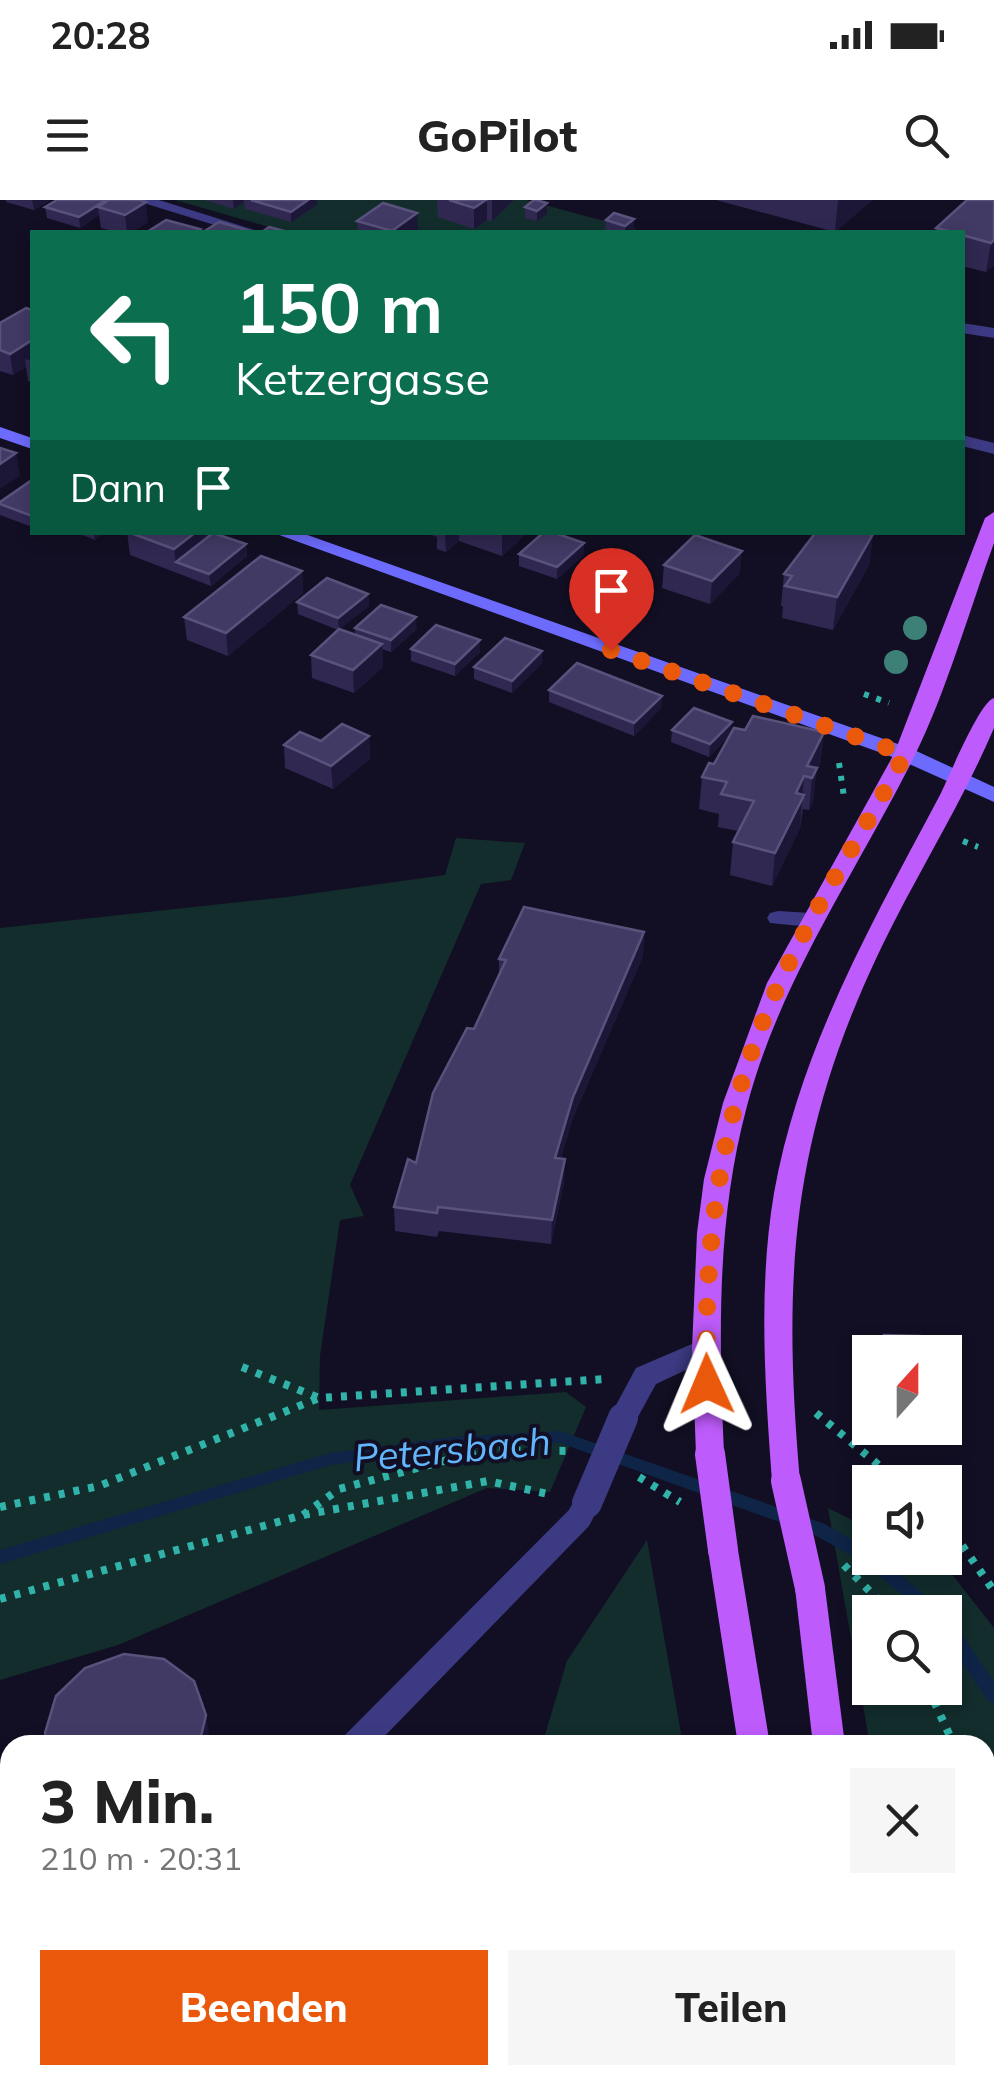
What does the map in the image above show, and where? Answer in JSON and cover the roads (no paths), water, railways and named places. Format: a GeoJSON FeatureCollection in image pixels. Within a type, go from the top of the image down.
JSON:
{"type":"FeatureCollection","features":[{"type":"Feature","properties":{"kind":"main road"},"geometry":{"type":"LineString","coordinates":[[0,432],[30,443]]}},
{"type":"Feature","properties":{"kind":"main road"},"geometry":{"type":"LineString","coordinates":[[752,1735],[710,1454],[706,1349],[710,1232],[723,1147],[759,1032],[811,920],[905,754],[994,518]]}},
{"type":"Feature","properties":{"kind":"main road"},"geometry":{"type":"LineString","coordinates":[[288,535],[905,754],[994,795]]}},
{"type":"Feature","properties":{"kind":"main road"},"geometry":{"type":"LineString","coordinates":[[828,1735],[810,1588],[786,1481],[778,1382],[782,1227],[818,1078],[868,951],[962,780],[994,704]]}},
{"type":"Feature","properties":{"kind":"street"},"geometry":{"type":"LineString","coordinates":[[142,200],[246,230]]}},
{"type":"Feature","properties":{"kind":"street"},"geometry":{"type":"LineString","coordinates":[[965,328],[994,333]]}},
{"type":"Feature","properties":{"kind":"street"},"geometry":{"type":"LineString","coordinates":[[965,441],[994,449]]}},
{"type":"Feature","properties":{"kind":"street"},"geometry":{"type":"LineString","coordinates":[[778,918],[811,920]]}},
{"type":"Feature","properties":{"kind":"street"},"geometry":{"type":"LineString","coordinates":[[366,1735],[578,1518],[646,1376],[706,1349]]}},
{"type":"Feature","properties":{"kind":"waterway","name":"Petersbach"},"geometry":{"type":"LineString","coordinates":[[0,1557],[330,1459],[453,1443],[560,1437],[819,1529],[867,1556],[914,1595]]}},
{"type":"Feature","properties":{"kind":"waterway","name":"Petersbach"},"geometry":{"type":"LineString","coordinates":[[962,1648],[994,1696]]}}]}
